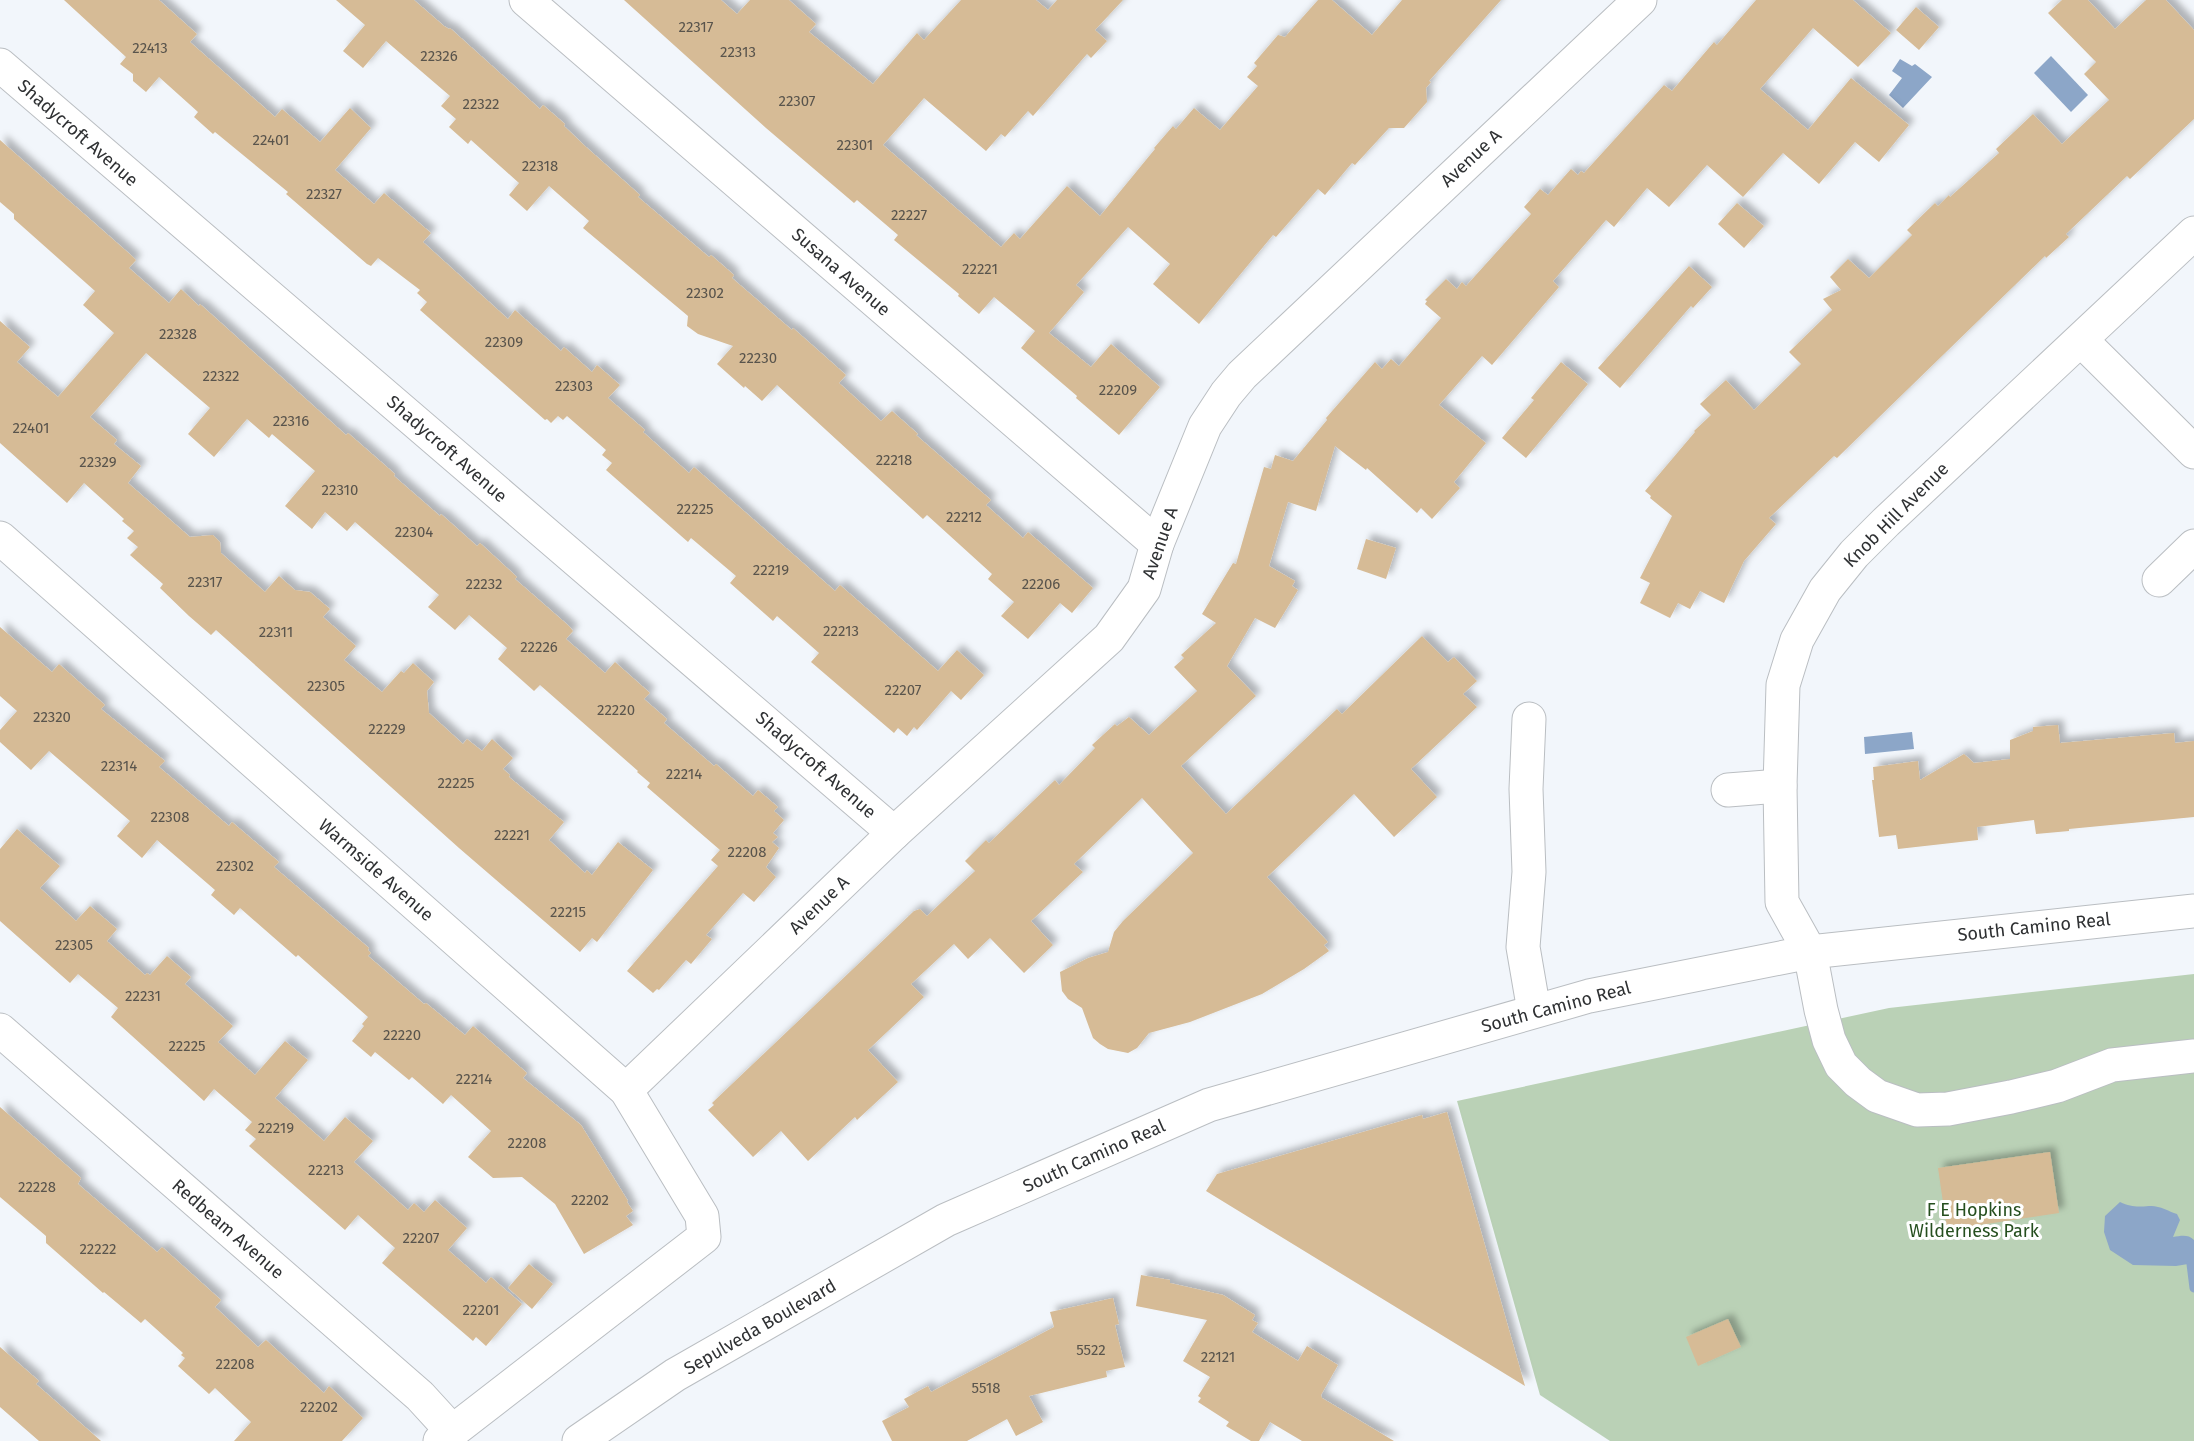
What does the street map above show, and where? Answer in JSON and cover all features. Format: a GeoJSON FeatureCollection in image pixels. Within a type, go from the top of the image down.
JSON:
{"type":"FeatureCollection","features":[{"type":"Feature","properties":{"kind":"street","name":"Susana Avenue"},"geometry":{"type":"LineString","coordinates":[[526,0],[1156,544]]}},
{"type":"Feature","properties":{"kind":"street","name":"Avenue A"},"geometry":{"type":"LineString","coordinates":[[626,1090],[894,833],[1109,638],[1144,589],[1156,544],[1205,426],[1242,375],[1640,0]]}},
{"type":"Feature","properties":{"kind":"street","name":"Shadycroft Avenue"},"geometry":{"type":"LineString","coordinates":[[0,65],[894,833]]}},
{"type":"Feature","properties":{"kind":"street","name":"Knob Hill Avenue"},"geometry":{"type":"LineString","coordinates":[[2194,233],[1870,538],[1825,590],[1797,639],[1784,685],[1780,786],[1782,902],[1810,952],[1821,1011],[1829,1040],[1841,1065],[1877,1096],[1917,1110],[1948,1109],[2057,1086],[2112,1065],[2194,1056]]}},
{"type":"Feature","properties":{"kind":"street"},"geometry":{"type":"LineString","coordinates":[[2081,340],[2194,452]]}},
{"type":"Feature","properties":{"kind":"street","name":"Warmside Avenue"},"geometry":{"type":"LineString","coordinates":[[0,538],[626,1090],[702,1216],[704,1237],[446,1436]]}},
{"type":"Feature","properties":{"kind":"street"},"geometry":{"type":"LineString","coordinates":[[2159,580],[2194,546]]}},
{"type":"Feature","properties":{"kind":"street"},"geometry":{"type":"LineString","coordinates":[[1529,719],[1526,789],[1529,872],[1523,947],[1534,1011]]}},
{"type":"Feature","properties":{"kind":"street"},"geometry":{"type":"LineString","coordinates":[[1728,790],[1780,786]]}},
{"type":"Feature","properties":{"kind":"street","name":"South Camino Real"},"geometry":{"type":"LineString","coordinates":[[946,1220],[1209,1105],[1589,996],[1810,952],[2194,911]]}},
{"type":"Feature","properties":{"kind":"street","name":"Redbeam Avenue"},"geometry":{"type":"LineString","coordinates":[[0,1030],[420,1396],[446,1436]]}},
{"type":"Feature","properties":{"kind":"street","name":"Sepulveda Boulevard"},"geometry":{"type":"LineString","coordinates":[[579,1441],[675,1376],[946,1220]]}},
{"type":"Feature","properties":{"kind":"green space","name":"F E Hopkins Wilderness Park"},"geometry":{"type":"Polygon","coordinates":[[[2194,974],[2194,1441],[1610,1441],[1540,1395],[1457,1101],[1889,1008],[2194,974]]]}},
{"type":"Feature","properties":{"kind":"water"},"geometry":{"type":"Polygon","coordinates":[[[2051,56],[2088,95],[2071,112],[2034,73],[2051,56]]]}},
{"type":"Feature","properties":{"kind":"water"},"geometry":{"type":"Polygon","coordinates":[[[1900,59],[1912,66],[1915,64],[1932,77],[1903,108],[1889,95],[1902,78],[1892,71],[1900,59]]]}},
{"type":"Feature","properties":{"kind":"water"},"geometry":{"type":"Polygon","coordinates":[[[1912,732],[1914,749],[1865,754],[1864,737],[1912,732]]]}},
{"type":"Feature","properties":{"kind":"water"},"geometry":{"type":"Polygon","coordinates":[[[2120,1202],[2134,1206],[2156,1206],[2177,1214],[2180,1220],[2173,1237],[2187,1236],[2194,1240],[2194,1263],[2176,1266],[2133,1265],[2110,1250],[2104,1232],[2105,1216],[2120,1202]]]}},
{"type":"Feature","properties":{"kind":"building"},"geometry":{"type":"Polygon","coordinates":[[[64,0],[159,0],[197,34],[190,42],[275,117],[282,109],[320,142],[350,108],[371,128],[335,170],[374,204],[384,193],[431,233],[423,242],[508,319],[515,310],[561,351],[564,347],[592,372],[597,365],[620,385],[608,398],[645,430],[643,432],[689,473],[694,467],[835,591],[840,585],[938,671],[957,650],[984,675],[961,700],[951,691],[917,730],[914,727],[907,736],[898,728],[894,733],[811,662],[819,653],[777,616],[773,621],[730,583],[736,576],[691,538],[688,542],[606,470],[612,463],[602,455],[606,450],[567,416],[563,420],[558,416],[551,423],[545,420],[420,310],[427,302],[417,293],[420,290],[378,258],[371,266],[367,264],[286,194],[288,192],[194,117],[198,112],[159,77],[146,92],[133,81],[133,74],[120,64],[126,57],[64,0]]]}},
{"type":"Feature","properties":{"kind":"building"},"geometry":{"type":"Polygon","coordinates":[[[336,0],[414,0],[444,26],[450,28],[540,109],[543,105],[565,124],[564,126],[585,146],[640,195],[638,197],[709,257],[711,255],[734,275],[732,278],[846,375],[839,383],[881,421],[892,411],[918,434],[916,435],[991,500],[986,505],[1023,538],[1028,532],[1093,588],[1072,613],[1060,603],[1028,639],[1001,616],[1014,602],[988,579],[992,574],[927,515],[923,519],[777,385],[762,401],[745,386],[744,388],[717,364],[733,346],[698,334],[687,326],[688,316],[583,228],[589,221],[549,186],[527,211],[509,195],[519,183],[471,140],[468,144],[449,127],[456,119],[441,106],[450,96],[386,41],[363,68],[343,51],[365,25],[336,0]]]}},
{"type":"Feature","properties":{"kind":"building"},"geometry":{"type":"Polygon","coordinates":[[[624,0],[721,0],[737,14],[750,0],[789,0],[816,24],[809,32],[873,84],[917,33],[924,40],[961,0],[1036,0],[1048,10],[1057,0],[1123,0],[1095,30],[1107,41],[1091,58],[1087,54],[1033,116],[1028,111],[1005,137],[1001,134],[986,151],[924,98],[883,145],[1001,247],[1014,233],[1020,239],[1067,186],[1100,216],[1173,126],[1176,129],[1194,108],[1220,130],[1258,86],[1247,77],[1257,66],[1254,63],[1278,35],[1285,37],[1318,0],[1332,0],[1372,35],[1402,0],[1501,0],[1429,81],[1431,82],[1426,88],[1427,102],[1404,128],[1389,128],[1355,165],[1352,163],[1325,195],[1318,189],[1276,237],[1273,235],[1199,324],[1153,284],[1170,264],[1128,227],[1076,285],[1084,292],[1049,333],[1091,367],[1111,344],[1160,387],[1119,435],[1021,348],[1035,331],[994,297],[979,314],[958,296],[959,294],[894,240],[898,235],[857,200],[854,203],[766,128],[624,0]]]}},
{"type":"Feature","properties":{"kind":"building"},"geometry":{"type":"Polygon","coordinates":[[[1756,0],[1853,0],[1891,33],[1858,67],[1813,28],[1760,89],[1808,130],[1851,78],[1909,125],[1879,162],[1855,142],[1819,184],[1783,153],[1743,197],[1707,165],[1669,207],[1647,188],[1614,227],[1606,220],[1553,281],[1559,287],[1492,365],[1482,356],[1439,405],[1486,443],[1454,482],[1460,488],[1432,519],[1421,508],[1417,513],[1367,468],[1366,470],[1335,446],[1316,511],[1288,502],[1269,566],[1295,581],[1292,586],[1298,590],[1275,628],[1255,618],[1227,666],[1256,696],[1181,766],[1226,814],[1337,709],[1342,714],[1422,636],[1448,662],[1454,657],[1477,681],[1463,694],[1477,707],[1411,769],[1437,797],[1394,837],[1354,794],[1267,877],[1328,942],[1324,945],[1329,951],[1262,994],[1190,1022],[1149,1033],[1137,1048],[1128,1053],[1108,1049],[1100,1044],[1093,1038],[1082,1008],[1068,999],[1062,991],[1060,972],[1088,958],[1108,952],[1114,932],[1123,921],[1193,853],[1142,798],[1074,864],[1083,872],[1031,921],[1053,945],[1024,973],[990,938],[968,959],[954,944],[911,984],[924,997],[868,1050],[898,1082],[857,1120],[855,1117],[808,1161],[781,1131],[753,1157],[708,1110],[714,1105],[712,1103],[914,911],[920,909],[927,916],[975,871],[965,861],[986,840],[989,843],[1055,780],[1059,785],[1095,748],[1092,745],[1115,724],[1117,726],[1129,717],[1149,735],[1197,691],[1174,667],[1184,658],[1181,655],[1216,623],[1202,614],[1233,563],[1236,564],[1264,467],[1271,469],[1275,455],[1293,461],[1327,420],[1326,418],[1375,362],[1382,369],[1391,359],[1399,366],[1441,318],[1425,304],[1427,301],[1425,300],[1446,279],[1457,289],[1462,282],[1466,286],[1531,214],[1524,207],[1540,189],[1548,195],[1571,169],[1578,175],[1581,171],[1584,173],[1664,85],[1672,91],[1714,42],[1717,45],[1756,0]]]}},
{"type":"Feature","properties":{"kind":"building"},"geometry":{"type":"Polygon","coordinates":[[[2062,0],[2088,0],[2115,29],[2146,0],[2166,0],[2194,30],[2194,119],[2130,179],[2127,176],[2066,234],[2069,237],[2046,258],[2045,256],[1837,458],[1834,456],[1769,518],[1776,524],[1744,561],[1724,603],[1700,591],[1690,609],[1678,603],[1670,618],[1640,603],[1650,583],[1640,578],[1672,516],[1645,491],[1694,431],[1711,415],[1700,404],[1726,380],[1754,410],[1801,364],[1789,352],[1832,310],[1823,299],[1841,290],[1830,277],[1848,259],[1869,278],[1912,235],[1907,230],[1935,203],[1938,206],[1949,195],[1950,197],[1999,153],[1996,149],[2033,114],[2062,144],[2109,100],[2084,74],[2096,62],[2048,13],[2062,0]]]}},
{"type":"Feature","properties":{"kind":"building"},"geometry":{"type":"Polygon","coordinates":[[[1916,7],[1939,27],[1919,50],[1896,30],[1916,7]]]}},
{"type":"Feature","properties":{"kind":"building"},"geometry":{"type":"Polygon","coordinates":[[[0,140],[132,256],[136,260],[129,268],[169,303],[181,289],[199,306],[200,304],[440,516],[441,514],[477,546],[480,543],[517,577],[515,579],[569,626],[573,631],[566,639],[605,673],[615,662],[650,693],[644,699],[667,719],[664,723],[753,796],[758,790],[778,807],[774,811],[784,820],[773,833],[778,837],[772,842],[779,848],[766,867],[776,877],[754,902],[743,893],[706,935],[712,939],[691,964],[686,960],[659,990],[653,993],[627,971],[718,866],[711,860],[720,850],[647,787],[650,783],[638,771],[540,685],[534,691],[498,659],[507,648],[469,615],[455,630],[428,607],[439,595],[355,522],[347,531],[325,512],[312,529],[285,506],[315,471],[272,434],[269,438],[247,419],[214,457],[188,434],[210,408],[146,353],[90,417],[117,440],[114,444],[141,466],[128,483],[190,537],[213,535],[220,542],[221,553],[265,592],[279,576],[295,590],[310,592],[330,609],[323,617],[356,646],[344,660],[382,692],[401,671],[404,673],[413,663],[434,682],[427,691],[429,713],[463,744],[467,739],[482,751],[492,739],[513,758],[503,769],[510,775],[509,777],[564,822],[549,840],[585,873],[587,870],[592,875],[618,842],[653,870],[597,942],[592,938],[580,952],[459,848],[216,630],[211,635],[189,616],[160,588],[163,584],[130,555],[138,547],[127,538],[134,531],[84,483],[67,503],[0,443],[0,321],[30,347],[17,362],[58,397],[114,333],[83,305],[95,291],[14,219],[14,214],[0,202],[0,140]]]}},
{"type":"Feature","properties":{"kind":"building"},"geometry":{"type":"Polygon","coordinates":[[[1737,203],[1764,226],[1744,248],[1718,224],[1737,203]]]}},
{"type":"Feature","properties":{"kind":"building"},"geometry":{"type":"Polygon","coordinates":[[[1689,266],[1712,287],[1693,308],[1691,306],[1620,388],[1598,368],[1689,266]]]}},
{"type":"Feature","properties":{"kind":"building"},"geometry":{"type":"Polygon","coordinates":[[[1561,362],[1588,384],[1526,458],[1502,438],[1534,400],[1531,398],[1561,362]]]}},
{"type":"Feature","properties":{"kind":"building"},"geometry":{"type":"Polygon","coordinates":[[[1366,539],[1396,548],[1386,579],[1357,569],[1366,539]]]}},
{"type":"Feature","properties":{"kind":"building"},"geometry":{"type":"Polygon","coordinates":[[[0,627],[52,672],[59,664],[105,705],[101,709],[165,761],[159,767],[229,826],[232,822],[279,862],[274,867],[369,948],[371,953],[368,956],[424,1004],[426,1003],[465,1035],[473,1026],[527,1073],[523,1078],[581,1125],[628,1201],[633,1211],[626,1216],[633,1225],[584,1254],[555,1204],[522,1177],[493,1178],[468,1157],[491,1131],[451,1095],[443,1104],[412,1077],[409,1080],[375,1052],[371,1057],[352,1041],[368,1017],[298,955],[296,957],[240,908],[234,915],[211,895],[215,890],[157,840],[142,858],[117,836],[130,821],[49,751],[31,770],[0,742],[0,730],[17,711],[0,696],[0,627]]]}},
{"type":"Feature","properties":{"kind":"building"},"geometry":{"type":"Polygon","coordinates":[[[2058,725],[2060,743],[2174,733],[2175,743],[2194,741],[2194,817],[2036,834],[2034,820],[1977,827],[1978,840],[1898,849],[1896,835],[1879,837],[1872,780],[1874,780],[1873,767],[1918,761],[1920,780],[1964,754],[1974,763],[2010,759],[2010,740],[2033,731],[2033,727],[2058,725]]]}},
{"type":"Feature","properties":{"kind":"building"},"geometry":{"type":"Polygon","coordinates":[[[17,829],[60,866],[40,888],[76,921],[90,906],[117,929],[107,941],[145,975],[147,973],[150,975],[167,956],[191,977],[185,984],[233,1026],[218,1042],[255,1075],[285,1041],[308,1060],[275,1098],[324,1141],[345,1117],[373,1141],[354,1162],[408,1210],[414,1203],[424,1212],[435,1200],[467,1228],[448,1250],[486,1283],[491,1277],[522,1304],[486,1346],[476,1337],[473,1341],[382,1263],[395,1248],[358,1215],[345,1230],[249,1146],[256,1139],[245,1130],[252,1122],[214,1089],[204,1101],[111,1017],[118,1008],[78,974],[70,983],[0,921],[0,849],[17,829]]]}},
{"type":"Feature","properties":{"kind":"building"},"geometry":{"type":"Polygon","coordinates":[[[0,1107],[81,1178],[78,1184],[157,1252],[162,1247],[221,1300],[215,1307],[258,1347],[266,1340],[324,1393],[329,1386],[363,1418],[342,1441],[234,1441],[251,1422],[215,1388],[209,1394],[178,1366],[185,1358],[181,1355],[183,1353],[145,1319],[141,1323],[103,1293],[46,1243],[46,1236],[0,1197],[0,1107]]]}},
{"type":"Feature","properties":{"kind":"building"},"geometry":{"type":"Polygon","coordinates":[[[1447,1112],[1525,1386],[1206,1191],[1217,1174],[1422,1115],[1423,1119],[1447,1112]]]}},
{"type":"Feature","properties":{"kind":"building"},"geometry":{"type":"Polygon","coordinates":[[[2050,1152],[2059,1213],[1947,1230],[1938,1168],[2050,1152]]]}},
{"type":"Feature","properties":{"kind":"building"},"geometry":{"type":"Polygon","coordinates":[[[529,1264],[553,1284],[532,1309],[508,1288],[529,1264]]]}},
{"type":"Feature","properties":{"kind":"building"},"geometry":{"type":"Polygon","coordinates":[[[1141,1275],[1170,1280],[1170,1283],[1223,1295],[1255,1315],[1252,1320],[1258,1323],[1252,1332],[1298,1361],[1307,1346],[1338,1365],[1321,1395],[1322,1398],[1394,1441],[1302,1441],[1270,1422],[1259,1441],[1251,1441],[1226,1426],[1229,1422],[1198,1402],[1201,1398],[1198,1396],[1210,1377],[1183,1361],[1207,1320],[1136,1306],[1141,1275]]]}},
{"type":"Feature","properties":{"kind":"building"},"geometry":{"type":"Polygon","coordinates":[[[1113,1298],[1119,1324],[1115,1325],[1125,1367],[1106,1371],[1107,1377],[1029,1396],[1043,1422],[1016,1436],[1007,1419],[967,1441],[892,1441],[882,1421],[909,1407],[904,1399],[928,1386],[931,1392],[1054,1327],[1050,1312],[1113,1298]]]}},
{"type":"Feature","properties":{"kind":"building"},"geometry":{"type":"Polygon","coordinates":[[[1728,1319],[1741,1347],[1698,1366],[1686,1337],[1728,1319]]]}},
{"type":"Feature","properties":{"kind":"building"},"geometry":{"type":"Polygon","coordinates":[[[0,1347],[39,1381],[36,1384],[101,1441],[39,1441],[0,1407],[0,1347]]]}},
{"type":"Feature","properties":{"kind":"waterway"},"geometry":{"type":"LineString","coordinates":[[2191,1264],[2194,1288]]}}]}
